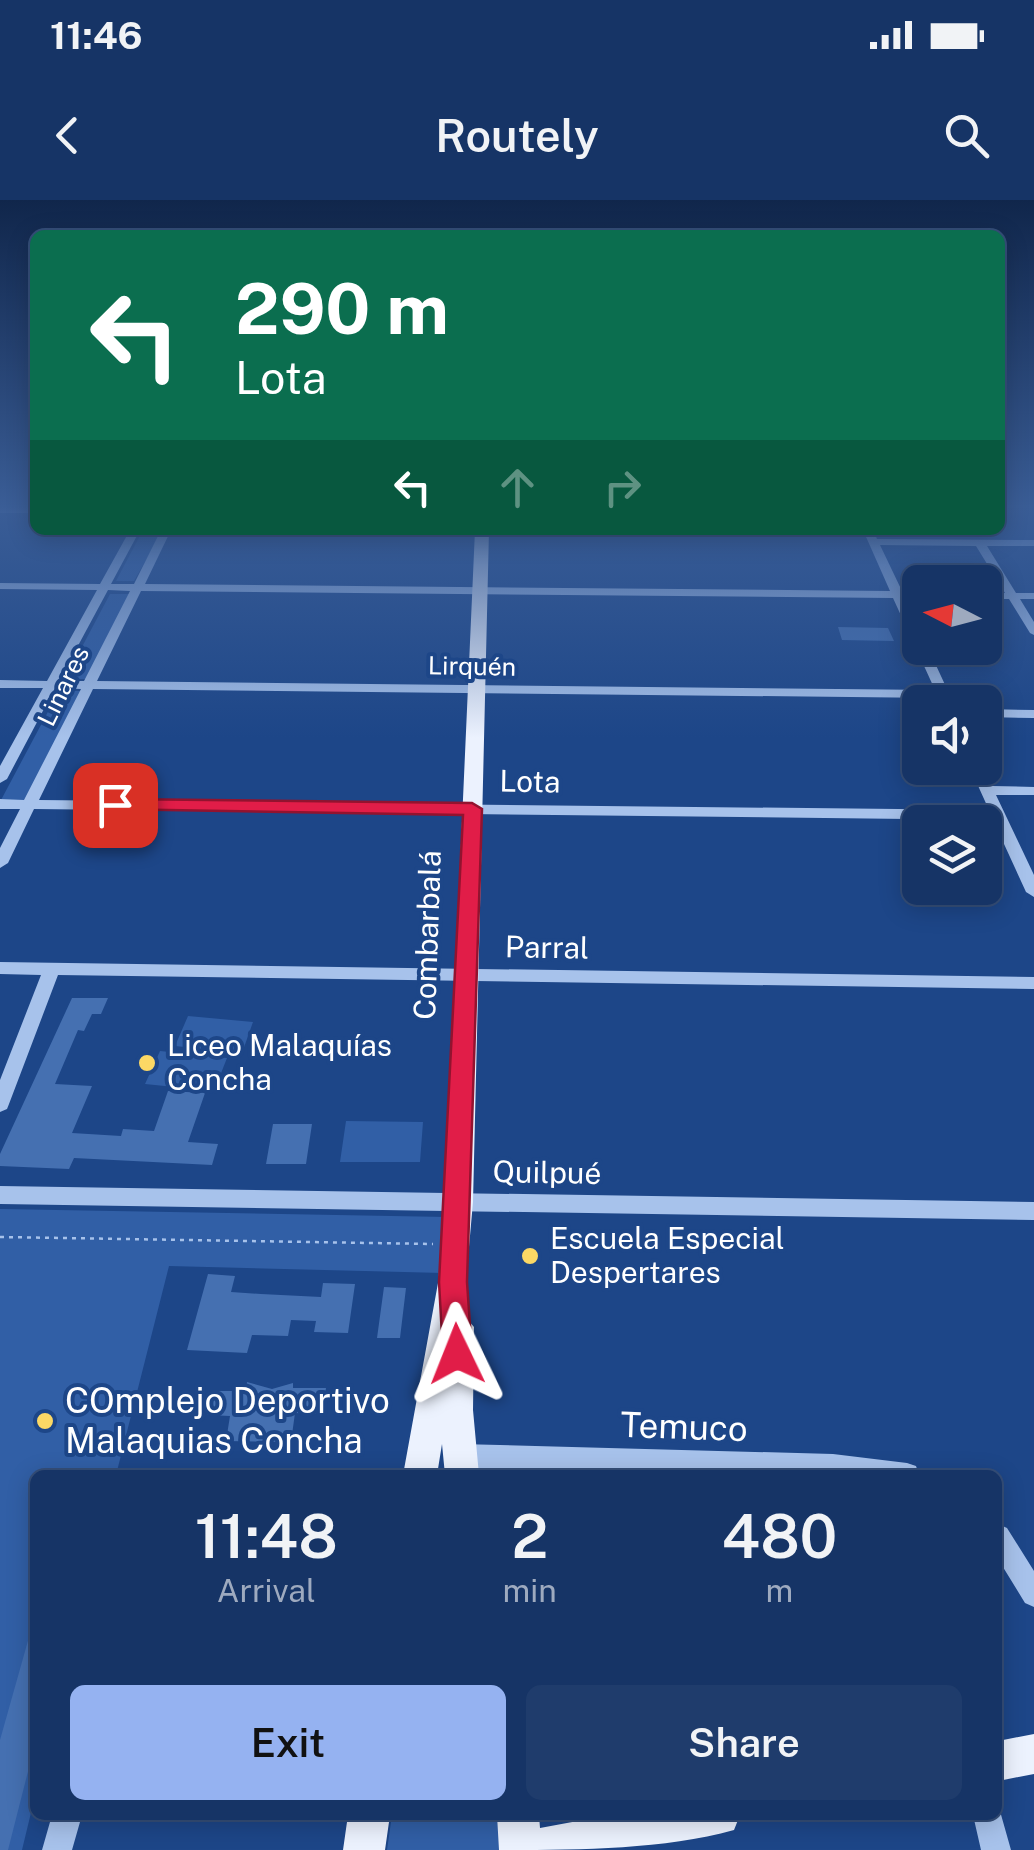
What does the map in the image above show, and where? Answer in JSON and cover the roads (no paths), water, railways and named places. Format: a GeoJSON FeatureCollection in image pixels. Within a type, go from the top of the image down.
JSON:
{"type":"FeatureCollection","features":[{"type":"Feature","properties":{"kind":"main road","name":"Combarbalá"},"geometry":{"type":"LineString","coordinates":[[421,1470],[453,1282],[459,1202],[480,584]]}},
{"type":"Feature","properties":{"kind":"main road","name":"Combarbalá"},"geometry":{"type":"LineString","coordinates":[[453,1282],[460,1465]]}},
{"type":"Feature","properties":{"kind":"main road"},"geometry":{"type":"LineString","coordinates":[[1002,1761],[1034,1754]]}},
{"type":"Feature","properties":{"kind":"main road"},"geometry":{"type":"LineString","coordinates":[[364,1850],[369,1820]]}},
{"type":"Feature","properties":{"kind":"main road"},"geometry":{"type":"LineString","coordinates":[[518,1820],[520,1850]]}},
{"type":"Feature","properties":{"kind":"main road"},"geometry":{"type":"LineString","coordinates":[[536,1850],[693,1820]]}},
{"type":"Feature","properties":{"kind":"street","name":"Linares"},"geometry":{"type":"LineString","coordinates":[[0,778],[106,584]]}},
{"type":"Feature","properties":{"kind":"street","name":"Linares"},"geometry":{"type":"LineString","coordinates":[[0,863],[139,584]]}},
{"type":"Feature","properties":{"kind":"street"},"geometry":{"type":"LineString","coordinates":[[893,584],[902,604]]}},
{"type":"Feature","properties":{"kind":"street"},"geometry":{"type":"LineString","coordinates":[[1006,584],[1034,631]]}},
{"type":"Feature","properties":{"kind":"street"},"geometry":{"type":"LineString","coordinates":[[0,586],[902,595]]}},
{"type":"Feature","properties":{"kind":"street"},"geometry":{"type":"LineString","coordinates":[[1002,596],[1034,596]]}},
{"type":"Feature","properties":{"kind":"street","name":"Lirquén"},"geometry":{"type":"LineString","coordinates":[[0,684],[902,697]]}},
{"type":"Feature","properties":{"kind":"street"},"geometry":{"type":"LineString","coordinates":[[1002,713],[1034,714]]}},
{"type":"Feature","properties":{"kind":"street"},"geometry":{"type":"LineString","coordinates":[[985,785],[994,805]]}},
{"type":"Feature","properties":{"kind":"street"},"geometry":{"type":"LineString","coordinates":[[987,790],[1034,791]]}},
{"type":"Feature","properties":{"kind":"street","name":"Lota"},"geometry":{"type":"LineString","coordinates":[[0,804],[902,814]]}},
{"type":"Feature","properties":{"kind":"street"},"geometry":{"type":"LineString","coordinates":[[1002,824],[1034,892]]}},
{"type":"Feature","properties":{"kind":"street","name":"Parral"},"geometry":{"type":"LineString","coordinates":[[0,968],[1034,983]]}},
{"type":"Feature","properties":{"kind":"street"},"geometry":{"type":"LineString","coordinates":[[0,1104],[52,969]]}},
{"type":"Feature","properties":{"kind":"street","name":"Quilpué"},"geometry":{"type":"LineString","coordinates":[[0,1195],[1034,1210]]}},
{"type":"Feature","properties":{"kind":"street","name":"Temuco"},"geometry":{"type":"LineString","coordinates":[[460,1465],[833,1466],[866,1470]]}},
{"type":"Feature","properties":{"kind":"street"},"geometry":{"type":"LineString","coordinates":[[1002,1543],[1034,1594]]}},
{"type":"Feature","properties":{"kind":"street"},"geometry":{"type":"LineString","coordinates":[[57,1850],[66,1820]]}},
{"type":"Feature","properties":{"kind":"street"},"geometry":{"type":"LineString","coordinates":[[989,1820],[996,1850]]}},
{"type":"Feature","properties":{"kind":"place","name":"Liceo Malaquías Concha"},"geometry":{"type":"Point","coordinates":[147,1063]}},
{"type":"Feature","properties":{"kind":"place","name":"Escuela Especial Despertares"},"geometry":{"type":"Point","coordinates":[530,1256]}},
{"type":"Feature","properties":{"kind":"place","name":"COmplejo Deportivo Malaquias Concha"},"geometry":{"type":"Point","coordinates":[45,1421]}}]}
